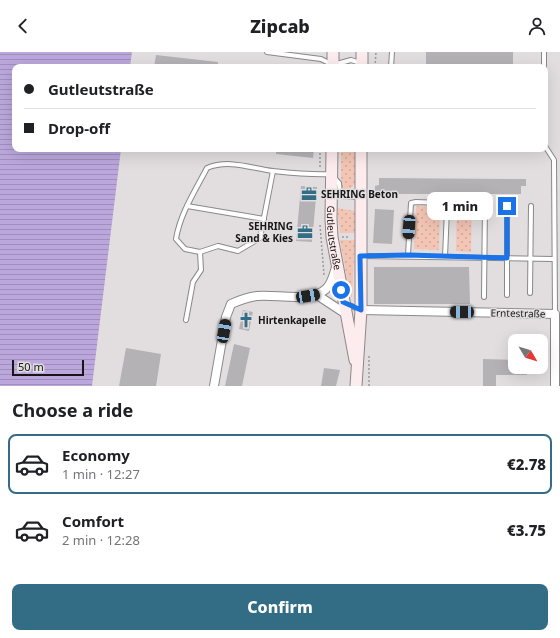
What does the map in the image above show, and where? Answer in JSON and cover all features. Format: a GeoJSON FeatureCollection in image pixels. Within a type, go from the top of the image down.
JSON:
{"type":"FeatureCollection","features":[{"type":"Feature","properties":{"kind":"main road"},"geometry":{"type":"LineString","coordinates":[[333,52],[333,64]]}},
{"type":"Feature","properties":{"kind":"main road"},"geometry":{"type":"LineString","coordinates":[[362,52],[362,64]]}},
{"type":"Feature","properties":{"kind":"main road","name":"Gutleutstraße"},"geometry":{"type":"LineString","coordinates":[[332,152],[332,237],[336,266],[356,367]]}},
{"type":"Feature","properties":{"kind":"main road","name":"Gutleutstraße"},"geometry":{"type":"LineString","coordinates":[[356,386],[356,367],[360,343],[361,310],[361,152]]}},
{"type":"Feature","properties":{"kind":"street"},"geometry":{"type":"LineString","coordinates":[[214,386],[226,317],[231,304],[242,298],[258,296],[318,295],[326,289],[334,277],[336,266]]}},
{"type":"Feature","properties":{"kind":"street"},"geometry":{"type":"LineString","coordinates":[[318,295],[346,314]]}},
{"type":"Feature","properties":{"kind":"street","name":"Erntestraße"},"geometry":{"type":"LineString","coordinates":[[361,310],[555,314],[555,386]]}},
{"type":"Feature","properties":{"kind":"lane"},"geometry":{"type":"LineString","coordinates":[[266,52],[321,59],[330,64]]}},
{"type":"Feature","properties":{"kind":"lane"},"geometry":{"type":"LineString","coordinates":[[391,64],[392,52]]}},
{"type":"Feature","properties":{"kind":"lane"},"geometry":{"type":"LineString","coordinates":[[544,52],[544,64]]}},
{"type":"Feature","properties":{"kind":"lane"},"geometry":{"type":"LineString","coordinates":[[339,64],[351,60],[359,64]]}},
{"type":"Feature","properties":{"kind":"lane"},"geometry":{"type":"LineString","coordinates":[[548,151],[554,160],[555,314]]}},
{"type":"Feature","properties":{"kind":"lane"},"geometry":{"type":"LineString","coordinates":[[274,171],[260,238],[238,251],[218,246],[200,252],[186,249],[176,240],[178,227],[186,206],[207,168],[229,163],[274,171],[331,174]]}},
{"type":"Feature","properties":{"kind":"lane","name":"Gutleutstraße"},"geometry":{"type":"LineString","coordinates":[[331,174],[339,183],[340,194],[342,196],[353,197],[360,192]]}},
{"type":"Feature","properties":{"kind":"lane"},"geometry":{"type":"LineString","coordinates":[[408,255],[411,203],[442,203],[447,209],[445,257]]}},
{"type":"Feature","properties":{"kind":"lane"},"geometry":{"type":"LineString","coordinates":[[484,297],[485,203]]}},
{"type":"Feature","properties":{"kind":"lane"},"geometry":{"type":"LineString","coordinates":[[186,206],[264,219]]}},
{"type":"Feature","properties":{"kind":"lane"},"geometry":{"type":"LineString","coordinates":[[507,206],[507,295]]}},
{"type":"Feature","properties":{"kind":"lane"},"geometry":{"type":"LineString","coordinates":[[530,294],[531,206]]}},
{"type":"Feature","properties":{"kind":"lane"},"geometry":{"type":"LineString","coordinates":[[186,320],[193,282],[201,270],[200,252]]}},
{"type":"Feature","properties":{"kind":"lane"},"geometry":{"type":"LineString","coordinates":[[360,256],[408,255],[554,259]]}},
{"type":"Feature","properties":{"kind":"lane"},"geometry":{"type":"LineString","coordinates":[[343,302],[361,310]]}},
{"type":"Feature","properties":{"kind":"path"},"geometry":{"type":"LineString","coordinates":[[375,64],[376,52]]}},
{"type":"Feature","properties":{"kind":"path"},"geometry":{"type":"LineString","coordinates":[[332,237],[360,237]]}},
{"type":"Feature","properties":{"kind":"shaded area"},"geometry":{"type":"Polygon","coordinates":[[[0,52],[132,52],[130,64],[12,64],[12,152],[121,152],[92,386],[0,386],[0,52]]]}},
{"type":"Feature","properties":{"kind":"shaded area"},"geometry":{"type":"Polygon","coordinates":[[[341,152],[356,152],[356,181],[350,191],[343,189],[341,186],[341,152]]]}},
{"type":"Feature","properties":{"kind":"shaded area"},"geometry":{"type":"Polygon","coordinates":[[[457,201],[472,202],[471,252],[456,251],[457,201]]]}},
{"type":"Feature","properties":{"kind":"shaded area"},"geometry":{"type":"Polygon","coordinates":[[[416,206],[440,207],[439,250],[414,249],[416,206]]]}},
{"type":"Feature","properties":{"kind":"shaded area"},"geometry":{"type":"Polygon","coordinates":[[[337,208],[355,211],[355,233],[340,233],[337,208]]]}},
{"type":"Feature","properties":{"kind":"shaded area"},"geometry":{"type":"Polygon","coordinates":[[[340,240],[355,240],[352,298],[350,295],[340,240]]]}},
{"type":"Feature","properties":{"kind":"building"},"geometry":{"type":"Polygon","coordinates":[[[426,52],[513,52],[513,64],[426,64],[426,52]]]}},
{"type":"Feature","properties":{"kind":"building"},"geometry":{"type":"Polygon","coordinates":[[[156,55],[218,62],[218,64],[154,64],[156,55]]]}},
{"type":"Feature","properties":{"kind":"building"},"geometry":{"type":"Polygon","coordinates":[[[276,152],[314,152],[313,158],[276,154],[276,152]]]}},
{"type":"Feature","properties":{"kind":"building"},"geometry":{"type":"Polygon","coordinates":[[[379,178],[526,179],[526,186],[521,186],[521,194],[375,194],[375,186],[379,185],[379,178]]]}},
{"type":"Feature","properties":{"kind":"building"},"geometry":{"type":"Polygon","coordinates":[[[301,186],[317,187],[312,242],[296,241],[301,186]]]}},
{"type":"Feature","properties":{"kind":"building"},"geometry":{"type":"Polygon","coordinates":[[[375,209],[394,210],[392,244],[373,243],[375,209]]]}},
{"type":"Feature","properties":{"kind":"building"},"geometry":{"type":"Polygon","coordinates":[[[374,267],[469,267],[470,304],[374,304],[374,267]]]}},
{"type":"Feature","properties":{"kind":"building","name":"Hirtenkapelle"},"geometry":{"type":"Polygon","coordinates":[[[243,310],[253,312],[249,331],[239,329],[243,310]]]}},
{"type":"Feature","properties":{"kind":"building"},"geometry":{"type":"Polygon","coordinates":[[[234,344],[250,348],[242,386],[225,386],[234,344]]]}},
{"type":"Feature","properties":{"kind":"building"},"geometry":{"type":"Polygon","coordinates":[[[126,348],[161,354],[156,386],[119,386],[126,348]]]}},
{"type":"Feature","properties":{"kind":"building"},"geometry":{"type":"Polygon","coordinates":[[[483,359],[508,360],[508,374],[527,374],[496,375],[496,386],[483,386],[483,359]]]}},
{"type":"Feature","properties":{"kind":"building"},"geometry":{"type":"Polygon","coordinates":[[[324,368],[340,370],[336,386],[321,386],[324,368]]]}},
{"type":"Feature","properties":{"kind":"place","name":"SEHRING Beton"},"geometry":{"type":"Point","coordinates":[309,194]}},
{"type":"Feature","properties":{"kind":"place","name":"SEHRING Sand & Kies"},"geometry":{"type":"Point","coordinates":[305,232]}},
{"type":"Feature","properties":{"kind":"place","name":"Hirtenkapelle"},"geometry":{"type":"Point","coordinates":[246,320]}},
{"type":"Feature","properties":{"kind":"route"},"geometry":{"type":"LineString","coordinates":[[341,290],[343,302],[361,310],[360,256],[408,255],[507,258],[507,206]]}}]}
